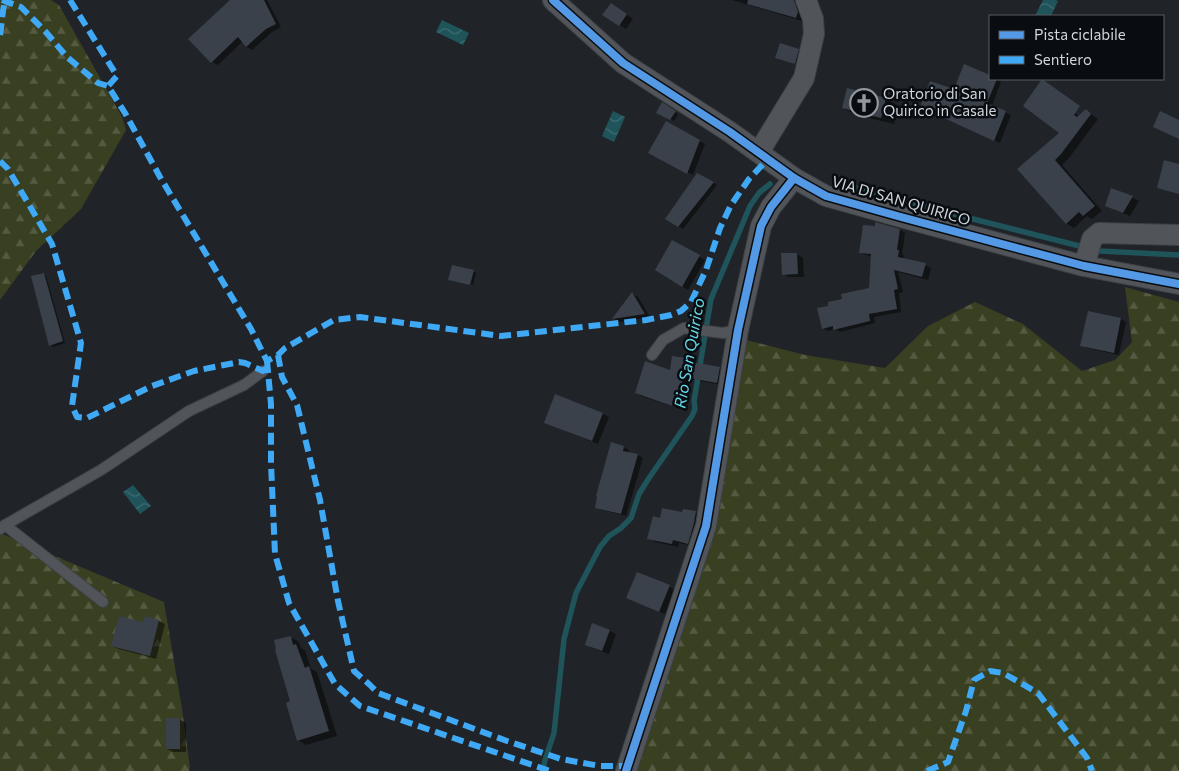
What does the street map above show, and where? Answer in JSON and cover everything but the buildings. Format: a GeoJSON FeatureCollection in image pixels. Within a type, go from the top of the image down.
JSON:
{"type":"FeatureCollection","features":[{"type":"Feature","properties":{"kind":"street","name":"VIA DI SAN QUIRICO"},"geometry":{"type":"LineString","coordinates":[[553,0],[623,64],[760,152],[794,178],[826,196],[901,217],[1179,284]]}},
{"type":"Feature","properties":{"kind":"street"},"geometry":{"type":"LineString","coordinates":[[760,152],[804,78],[814,34],[813,19],[806,0]]}},
{"type":"Feature","properties":{"kind":"street"},"geometry":{"type":"LineString","coordinates":[[626,771],[706,526],[731,332],[762,226],[770,207],[794,178]]}},
{"type":"Feature","properties":{"kind":"street"},"geometry":{"type":"LineString","coordinates":[[1085,262],[1092,239],[1098,234],[1179,235]]}},
{"type":"Feature","properties":{"kind":"lane"},"geometry":{"type":"LineString","coordinates":[[652,355],[662,340],[684,328],[731,332]]}},
{"type":"Feature","properties":{"kind":"lane"},"geometry":{"type":"LineString","coordinates":[[103,602],[2,527],[101,470],[188,412],[244,385],[263,371]]}},
{"type":"Feature","properties":{"kind":"green space"},"geometry":{"type":"Polygon","coordinates":[[[0,0],[51,0],[59,5],[122,117],[126,130],[81,209],[36,251],[0,300],[0,0]]]}},
{"type":"Feature","properties":{"kind":"green space"},"geometry":{"type":"Polygon","coordinates":[[[1125,287],[1179,302],[1179,771],[631,771],[713,529],[742,339],[805,355],[885,368],[928,326],[975,302],[1023,324],[1082,371],[1115,360],[1132,342],[1125,287]]]}},
{"type":"Feature","properties":{"kind":"green space"},"geometry":{"type":"Polygon","coordinates":[[[0,533],[164,602],[182,709],[189,771],[0,771],[0,533]]]}},
{"type":"Feature","properties":{"kind":"water"},"geometry":{"type":"Polygon","coordinates":[[[1043,0],[1058,1],[1051,15],[1036,15],[1043,0]]]}},
{"type":"Feature","properties":{"kind":"water"},"geometry":{"type":"Polygon","coordinates":[[[442,20],[469,33],[463,45],[436,32],[442,20]]]}},
{"type":"Feature","properties":{"kind":"water"},"geometry":{"type":"Polygon","coordinates":[[[613,111],[625,117],[614,142],[602,136],[613,111]]]}},
{"type":"Feature","properties":{"kind":"water"},"geometry":{"type":"Polygon","coordinates":[[[133,485],[151,506],[140,514],[123,492],[133,485]]]}},
{"type":"Feature","properties":{"kind":"waterway","name":"Rio San Quirico"},"geometry":{"type":"LineString","coordinates":[[543,771],[554,733],[564,639],[576,593],[600,547],[609,536],[631,518],[639,494],[692,416],[695,409],[694,401],[711,299],[750,206],[759,193],[770,184]]}},
{"type":"Feature","properties":{"kind":"waterway","name":"Rio San Quirico"},"geometry":{"type":"LineString","coordinates":[[849,186],[1099,251],[1179,255]]}},
{"type":"Feature","properties":{"kind":"marked path"},"geometry":{"type":"LineString","coordinates":[[2,0],[21,7],[67,57],[98,83],[108,86]]}},
{"type":"Feature","properties":{"kind":"marked path"},"geometry":{"type":"LineString","coordinates":[[70,0],[117,76],[108,86],[251,329],[267,361],[278,355],[285,348],[334,320],[360,317],[501,336],[646,320],[681,311],[691,302],[706,270],[720,228],[731,205],[749,179],[768,159]]}},
{"type":"Feature","properties":{"kind":"marked path"},"geometry":{"type":"LineString","coordinates":[[0,35],[5,1]]}},
{"type":"Feature","properties":{"kind":"marked path"},"geometry":{"type":"LineString","coordinates":[[0,161],[8,169],[52,244],[81,343],[72,406],[77,417],[87,418],[152,386],[194,371],[239,362],[263,371],[268,367]]}},
{"type":"Feature","properties":{"kind":"marked path"},"geometry":{"type":"LineString","coordinates":[[278,355],[282,377],[297,405],[320,500],[338,601],[354,671],[378,693],[507,741],[561,759],[600,766],[628,766]]}},
{"type":"Feature","properties":{"kind":"marked path"},"geometry":{"type":"LineString","coordinates":[[267,361],[271,404],[271,463],[275,554],[289,603],[335,684],[360,706],[550,771]]}},
{"type":"Feature","properties":{"kind":"marked path"},"geometry":{"type":"LineString","coordinates":[[927,771],[948,762],[966,711],[974,680],[990,671],[1003,673],[1038,693],[1087,758],[1092,771]]}},
{"type":"Feature","properties":{"kind":"cycle path"},"geometry":{"type":"LineString","coordinates":[[553,0],[623,63],[730,132],[794,178],[826,196],[1084,266],[1179,284]]}},
{"type":"Feature","properties":{"kind":"cycle path"},"geometry":{"type":"LineString","coordinates":[[626,771],[706,526],[738,330],[761,226],[771,207],[794,178]]}},
{"type":"Feature","properties":{"kind":"place","name":"Oratorio di San Quirico in Casale"},"geometry":{"type":"Point","coordinates":[864,103]}}]}
